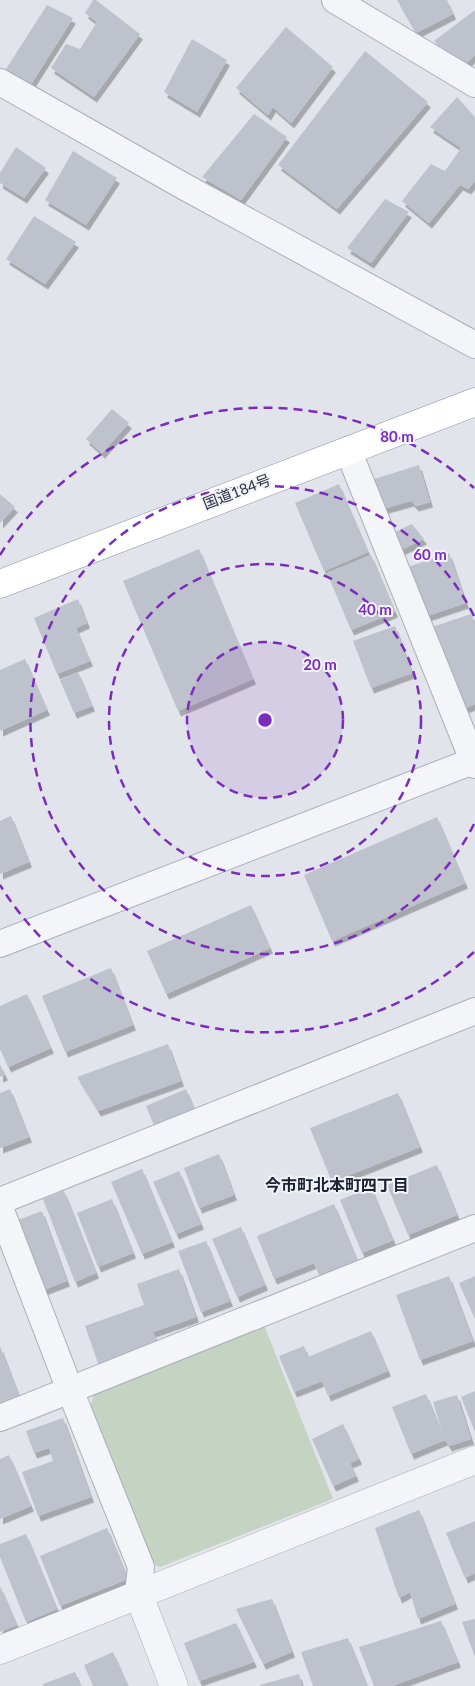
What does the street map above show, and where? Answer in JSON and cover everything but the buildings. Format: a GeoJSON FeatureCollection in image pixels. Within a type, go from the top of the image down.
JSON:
{"type":"FeatureCollection","features":[{"type":"Feature","properties":{"kind":"highway","name":"国道184号"},"geometry":{"type":"LineString","coordinates":[[0,584],[475,402]]}},
{"type":"Feature","properties":{"kind":"street"},"geometry":{"type":"LineString","coordinates":[[335,0],[475,84]]}},
{"type":"Feature","properties":{"kind":"street"},"geometry":{"type":"LineString","coordinates":[[0,82],[194,192],[475,346]]}},
{"type":"Feature","properties":{"kind":"street"},"geometry":{"type":"LineString","coordinates":[[0,944],[474,763],[348,450]]}},
{"type":"Feature","properties":{"kind":"street"},"geometry":{"type":"LineString","coordinates":[[0,1201],[475,1011]]}},
{"type":"Feature","properties":{"kind":"street"},"geometry":{"type":"LineString","coordinates":[[0,1208],[141,1567],[138,1593],[174,1686]]}},
{"type":"Feature","properties":{"kind":"street"},"geometry":{"type":"LineString","coordinates":[[0,1418],[475,1228]]}},
{"type":"Feature","properties":{"kind":"street"},"geometry":{"type":"LineString","coordinates":[[0,1650],[138,1593],[475,1460]]}},
{"type":"Feature","properties":{"kind":"green space"},"geometry":{"type":"Polygon","coordinates":[[[264,1325],[333,1499],[160,1567],[148,1562],[89,1409],[94,1395],[264,1325]]]}},
{"type":"Feature","properties":{"kind":"district","name":"今市町北本町四丁目"},"geometry":{"type":"Point","coordinates":[337,1185]}}]}
